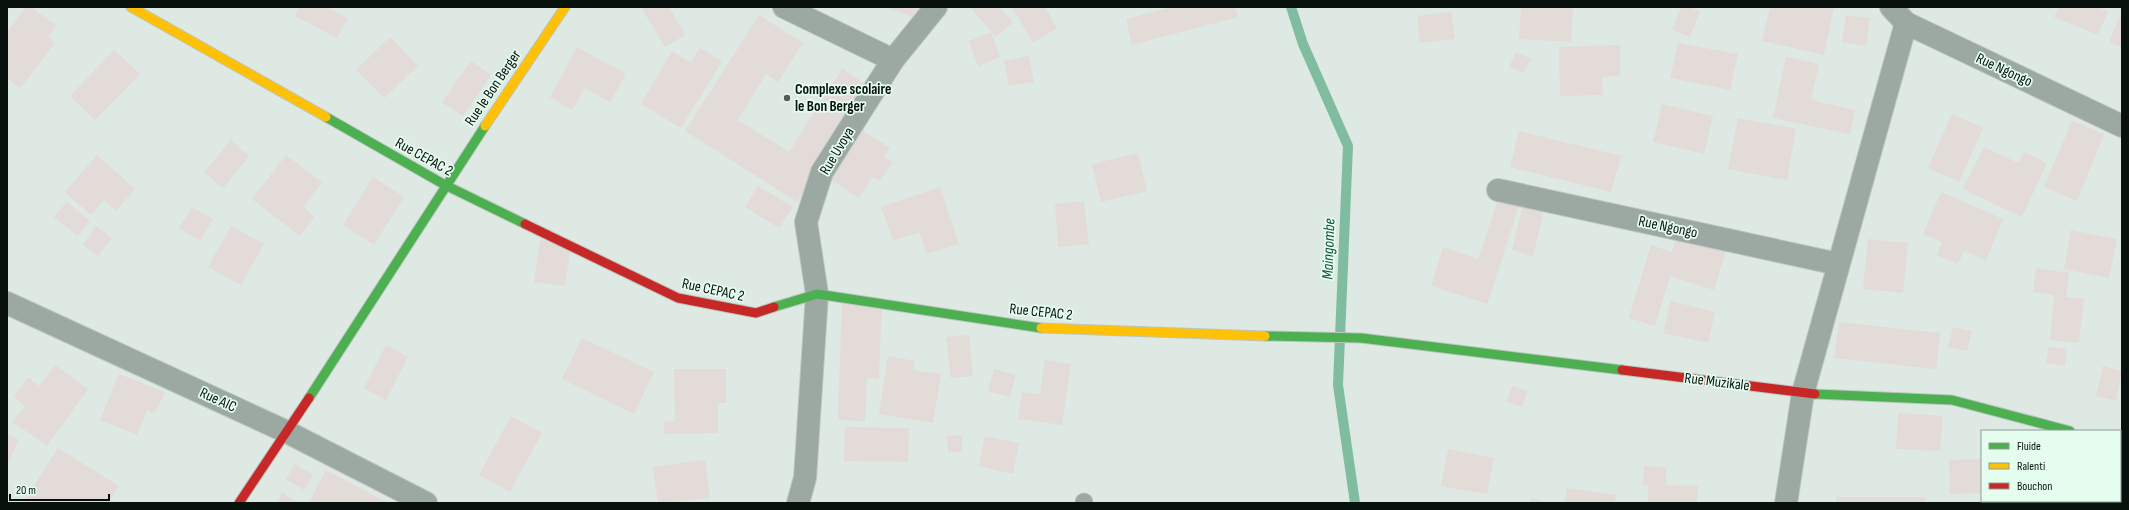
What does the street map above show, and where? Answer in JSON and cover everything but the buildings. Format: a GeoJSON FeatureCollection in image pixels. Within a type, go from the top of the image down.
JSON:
{"type":"FeatureCollection","features":[{"type":"Feature","properties":{"kind":"street","name":"Rue CEPAC 2"},"geometry":{"type":"LineString","coordinates":[[131,7],[445,185],[678,298],[756,313],[817,294],[1052,330],[1361,338]]}},
{"type":"Feature","properties":{"kind":"street","name":"Rue le Bon Berger"},"geometry":{"type":"LineString","coordinates":[[239,503],[287,432],[445,185],[565,7]]}},
{"type":"Feature","properties":{"kind":"street"},"geometry":{"type":"LineString","coordinates":[[784,7],[893,60]]}},
{"type":"Feature","properties":{"kind":"street","name":"Rue Uvoya"},"geometry":{"type":"LineString","coordinates":[[798,503],[805,478],[817,294],[806,222],[822,172],[893,60],[936,7]]}},
{"type":"Feature","properties":{"kind":"street","name":"Rue Ngongo"},"geometry":{"type":"LineString","coordinates":[[1891,7],[1906,23],[2122,126]]}},
{"type":"Feature","properties":{"kind":"street"},"geometry":{"type":"LineString","coordinates":[[1786,503],[1803,393],[1906,23]]}},
{"type":"Feature","properties":{"kind":"street","name":"Rue Ngongo"},"geometry":{"type":"LineString","coordinates":[[1498,190],[1838,264]]}},
{"type":"Feature","properties":{"kind":"street","name":"Rue AIC"},"geometry":{"type":"LineString","coordinates":[[7,303],[287,432],[426,503]]}},
{"type":"Feature","properties":{"kind":"street","name":"Rue Muzikale"},"geometry":{"type":"LineString","coordinates":[[1361,338],[1803,393],[1952,400],[2066,430]]}},
{"type":"Feature","properties":{"kind":"waterway","name":"Maingombe"},"geometry":{"type":"LineString","coordinates":[[1291,7],[1303,44],[1348,146],[1338,385],[1355,503]]}},
{"type":"Feature","properties":{"kind":"traffic: fast"},"geometry":{"type":"LineString","coordinates":[[326,117],[445,185],[525,224]]}},
{"type":"Feature","properties":{"kind":"traffic: fast"},"geometry":{"type":"LineString","coordinates":[[309,398],[485,126]]}},
{"type":"Feature","properties":{"kind":"traffic: fast"},"geometry":{"type":"LineString","coordinates":[[774,307],[817,294],[1041,328]]}},
{"type":"Feature","properties":{"kind":"traffic: fast"},"geometry":{"type":"LineString","coordinates":[[1265,336],[1361,338],[1622,370]]}},
{"type":"Feature","properties":{"kind":"traffic: fast"},"geometry":{"type":"LineString","coordinates":[[1815,394],[1952,400],[2066,430]]}},
{"type":"Feature","properties":{"kind":"traffic: slow"},"geometry":{"type":"LineString","coordinates":[[131,7],[326,117]]}},
{"type":"Feature","properties":{"kind":"traffic: slow"},"geometry":{"type":"LineString","coordinates":[[485,126],[565,7]]}},
{"type":"Feature","properties":{"kind":"traffic: slow"},"geometry":{"type":"LineString","coordinates":[[1041,328],[1265,336]]}},
{"type":"Feature","properties":{"kind":"traffic: jam"},"geometry":{"type":"LineString","coordinates":[[525,224],[678,298],[756,313],[774,307]]}},
{"type":"Feature","properties":{"kind":"traffic: jam"},"geometry":{"type":"LineString","coordinates":[[1622,370],[1815,394]]}},
{"type":"Feature","properties":{"kind":"traffic: jam"},"geometry":{"type":"LineString","coordinates":[[239,503],[309,398]]}},
{"type":"Feature","properties":{"kind":"place","name":"Complexe scolaire le Bon Berger"},"geometry":{"type":"Point","coordinates":[787,98]}}]}
